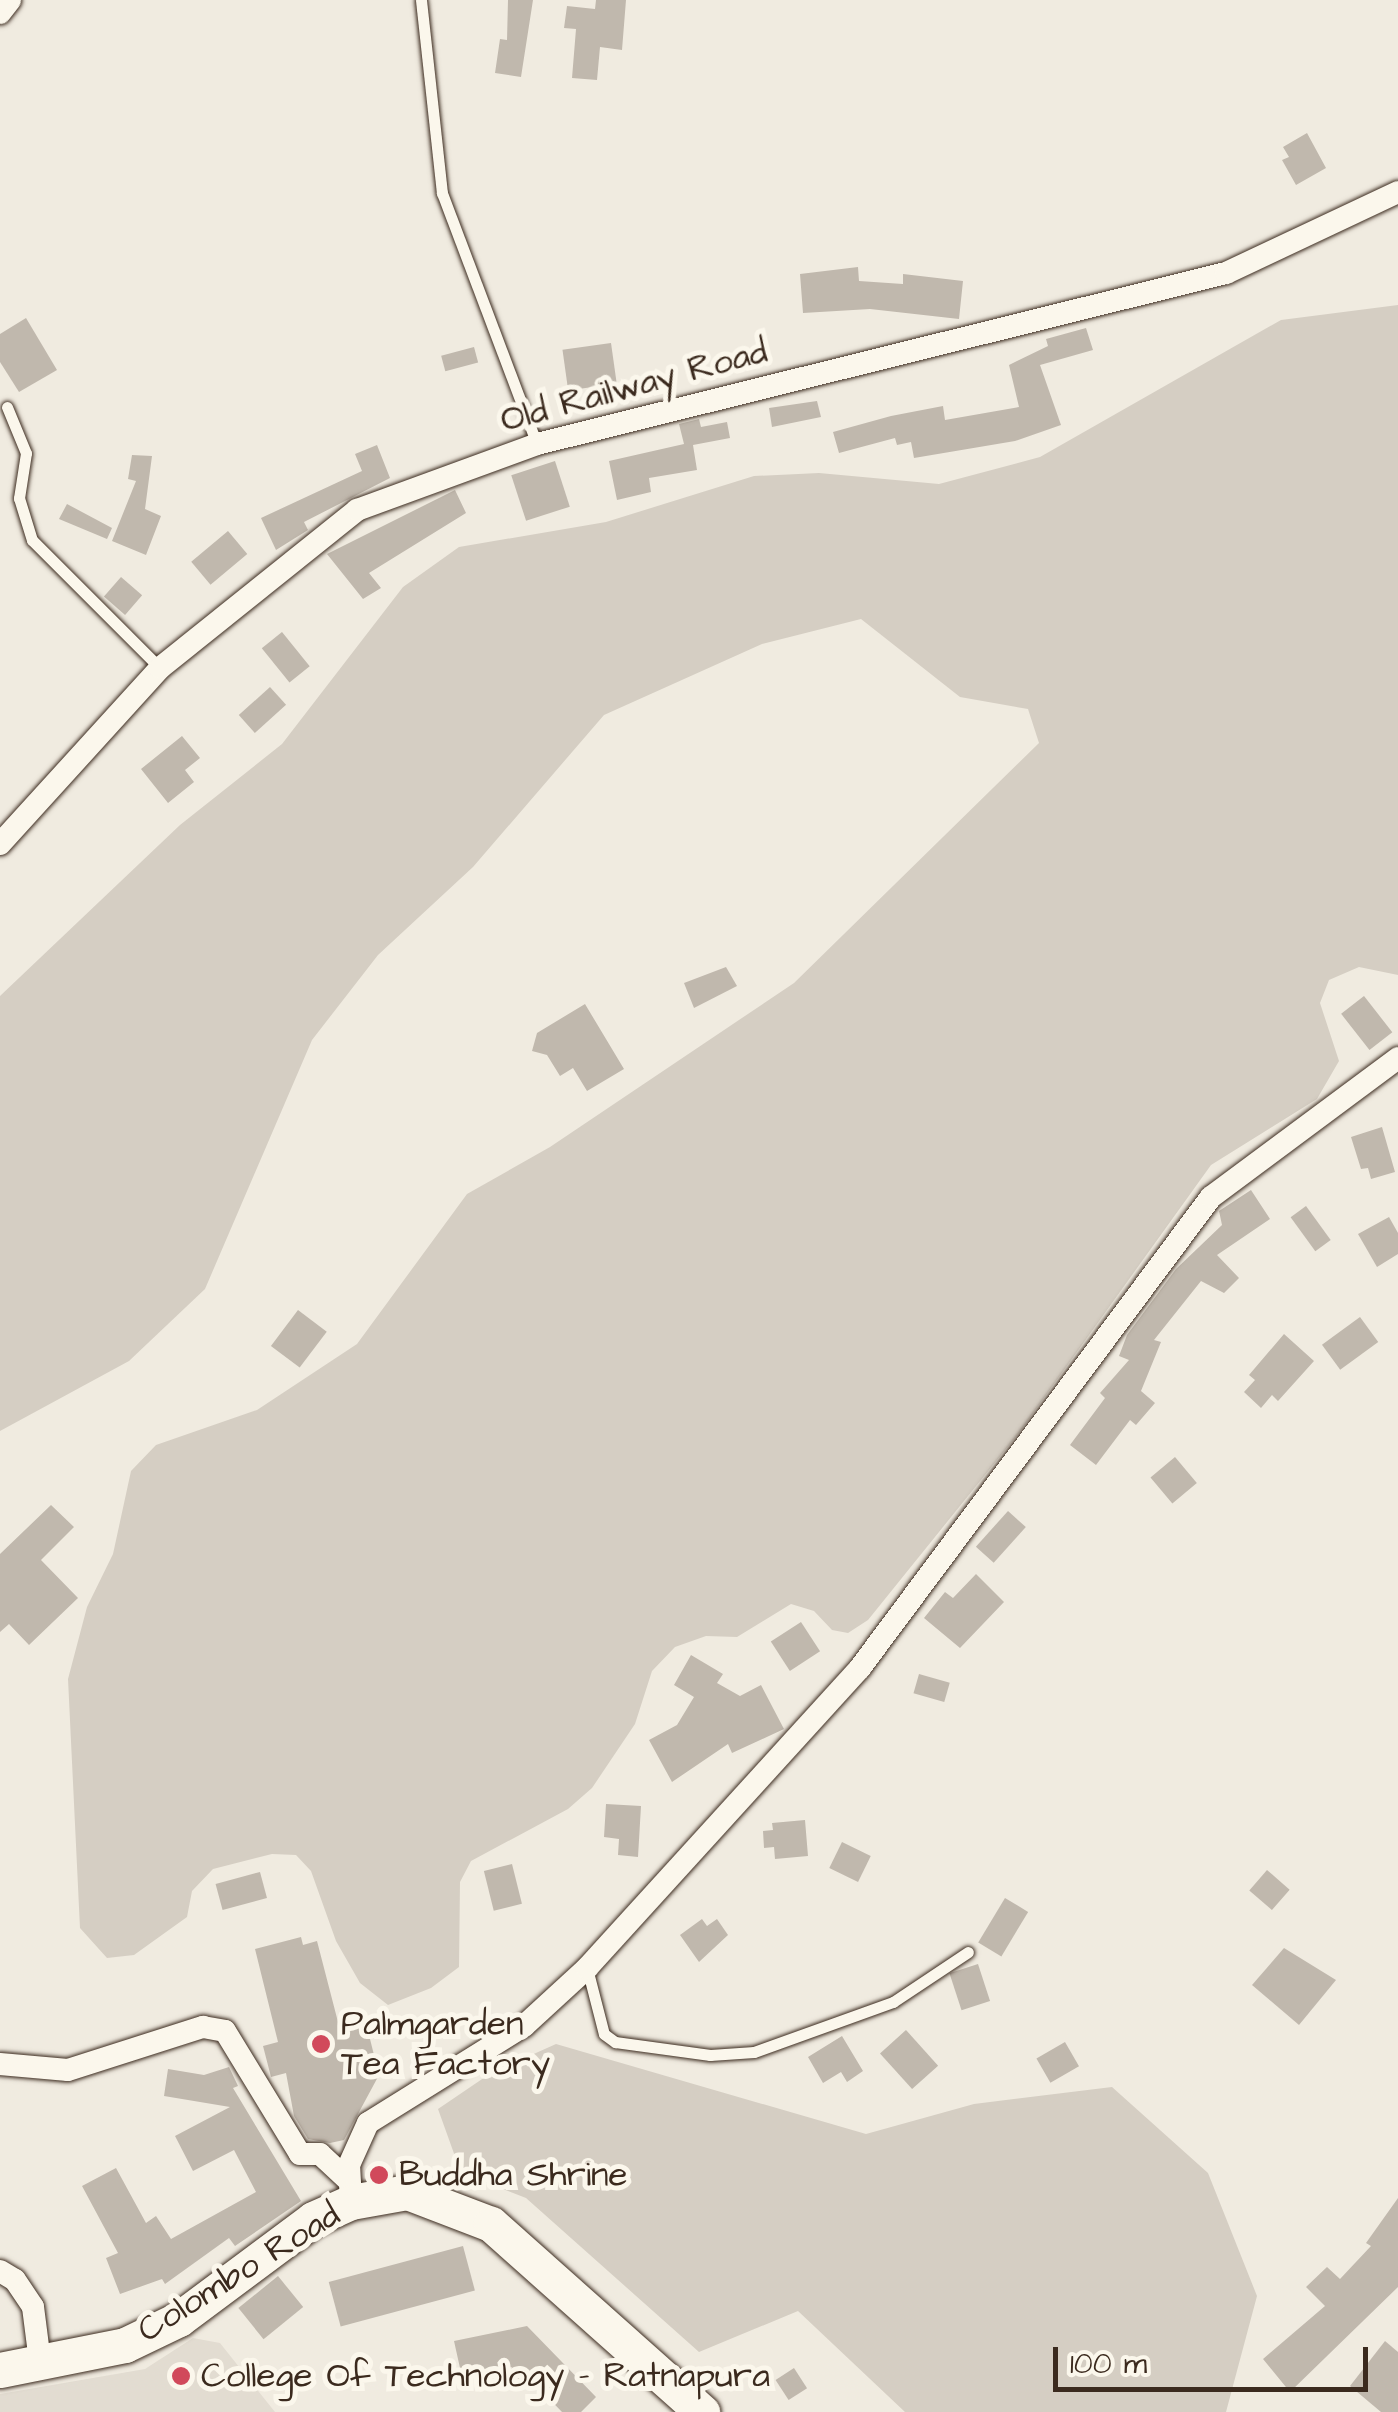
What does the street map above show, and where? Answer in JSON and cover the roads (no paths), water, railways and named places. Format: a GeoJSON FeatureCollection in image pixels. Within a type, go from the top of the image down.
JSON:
{"type":"FeatureCollection","features":[{"type":"Feature","properties":{"kind":"highway","name":"Colombo Road"},"geometry":{"type":"LineString","coordinates":[[0,2370],[125,2344],[179,2319],[350,2192],[407,2192],[491,2224],[702,2412]]}},
{"type":"Feature","properties":{"kind":"street"},"geometry":{"type":"LineString","coordinates":[[0,14],[10,0]]}},
{"type":"Feature","properties":{"kind":"street","name":"Old Railway Road"},"geometry":{"type":"LineString","coordinates":[[0,844],[160,668],[357,510],[536,444],[1226,273],[1398,192]]}},
{"type":"Feature","properties":{"kind":"street"},"geometry":{"type":"LineString","coordinates":[[350,2192],[368,2123],[524,2026],[588,1968],[860,1668],[1211,1196],[1398,1058]]}},
{"type":"Feature","properties":{"kind":"street"},"geometry":{"type":"LineString","coordinates":[[0,2064],[68,2070],[203,2026],[226,2031],[300,2154],[320,2154],[350,2192]]}},
{"type":"Feature","properties":{"kind":"street"},"geometry":{"type":"LineString","coordinates":[[0,2272],[16,2280],[33,2308],[40,2362]]}},
{"type":"Feature","properties":{"kind":"lane"},"geometry":{"type":"LineString","coordinates":[[421,0],[442,193],[536,444]]}},
{"type":"Feature","properties":{"kind":"lane"},"geometry":{"type":"LineString","coordinates":[[6,407],[26,453],[19,498],[32,540],[160,668]]}},
{"type":"Feature","properties":{"kind":"lane"},"geometry":{"type":"LineString","coordinates":[[588,1968],[604,2034],[615,2042],[710,2054],[754,2052],[893,2002],[968,1952]]}},
{"type":"Feature","properties":{"kind":"place","name":"Palmgarden Tea Factory"},"geometry":{"type":"Point","coordinates":[321,2044]}},
{"type":"Feature","properties":{"kind":"place","name":"Buddha Shrine"},"geometry":{"type":"Point","coordinates":[379,2175]}},
{"type":"Feature","properties":{"kind":"place","name":"College Of Technology - Ratnapura"},"geometry":{"type":"Point","coordinates":[181,2376]}}]}
